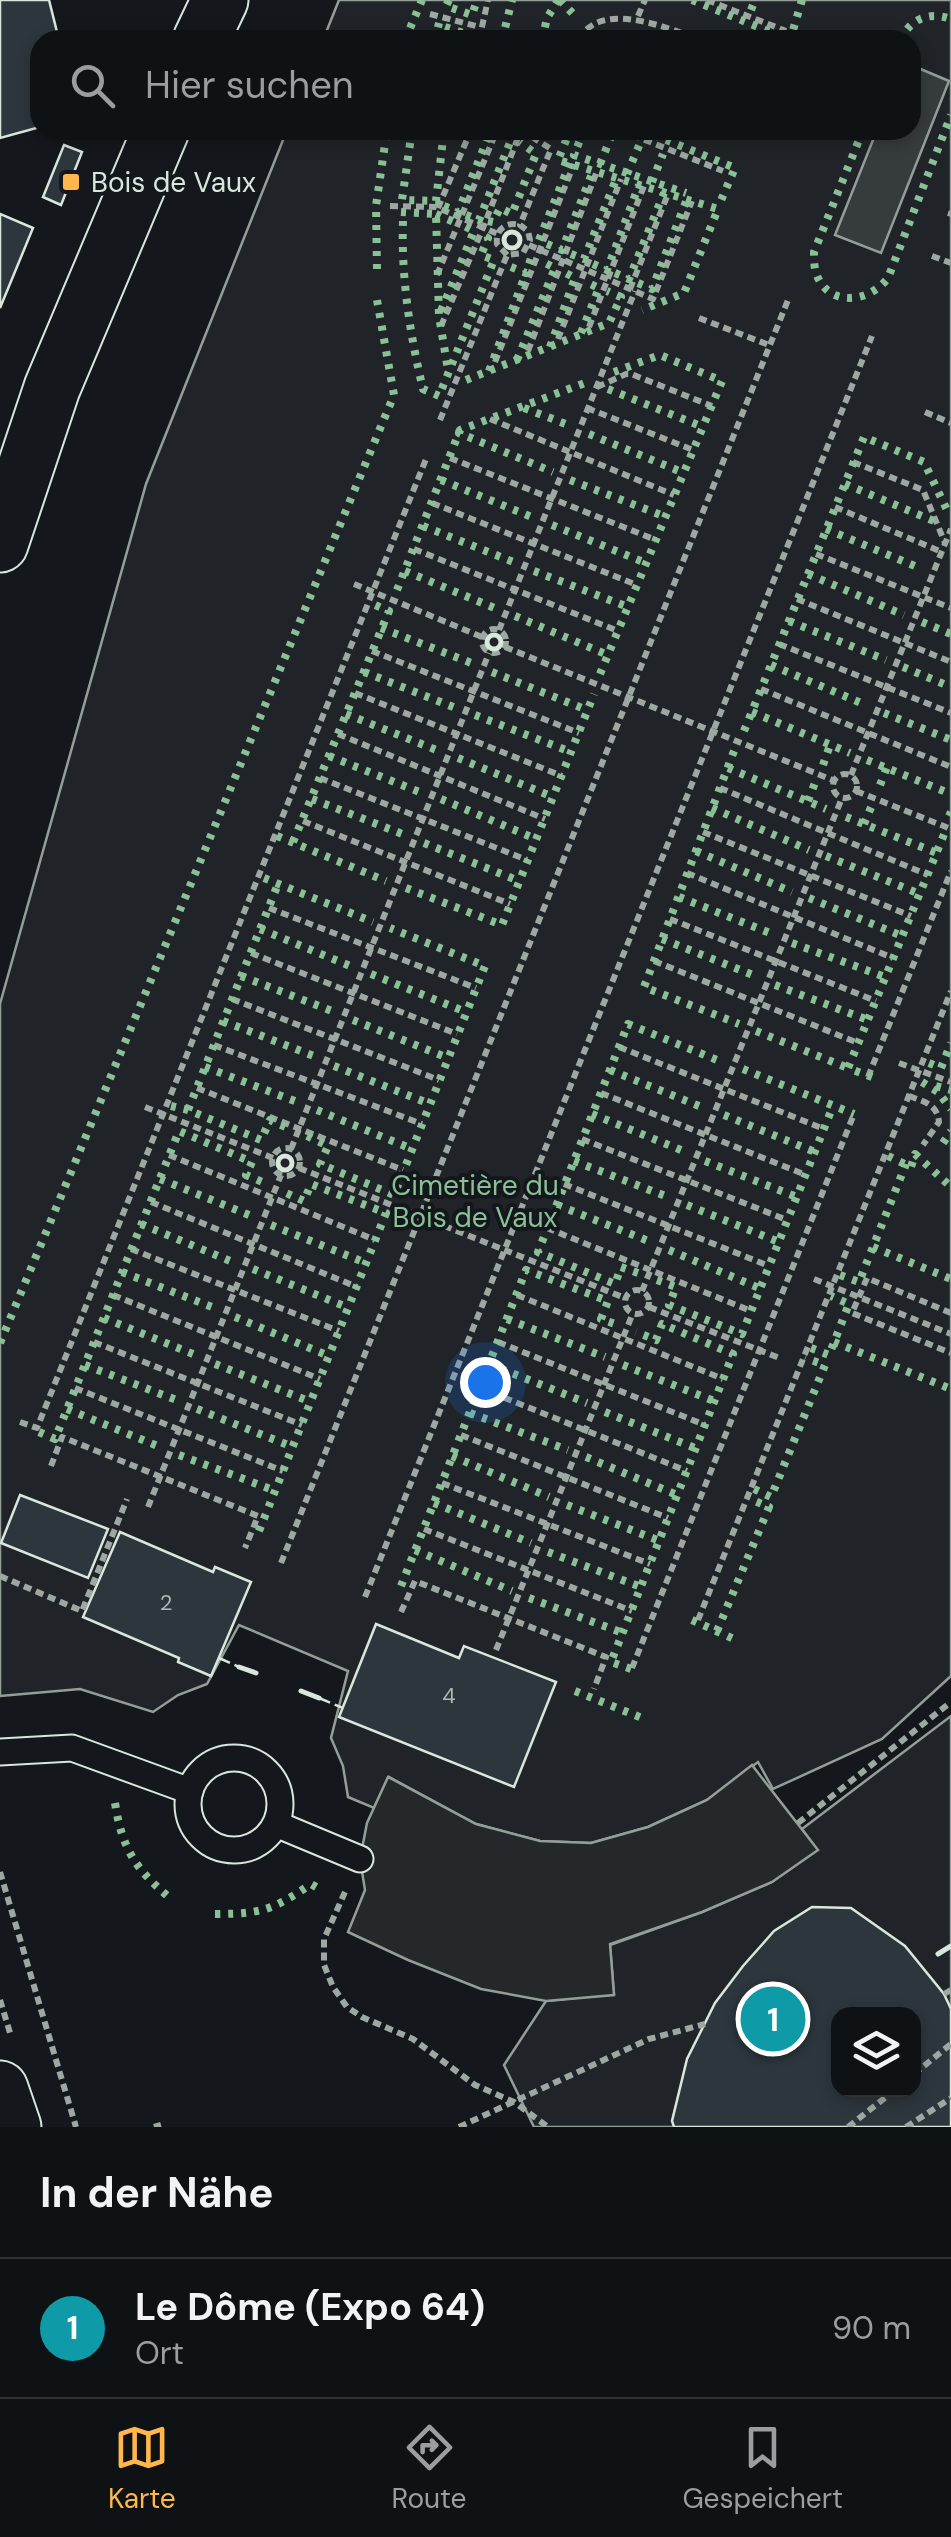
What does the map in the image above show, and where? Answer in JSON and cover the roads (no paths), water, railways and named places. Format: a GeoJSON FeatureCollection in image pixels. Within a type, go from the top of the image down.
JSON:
{"type":"FeatureCollection","features":[{"type":"Feature","properties":{"kind":"main road"},"geometry":{"type":"LineString","coordinates":[[206,30],[220,0]]}},
{"type":"Feature","properties":{"kind":"main road"},"geometry":{"type":"LineString","coordinates":[[0,544],[52,388],[157,140]]}},
{"type":"Feature","properties":{"kind":"main road"},"geometry":{"type":"LineString","coordinates":[[0,2088],[13,2127]]}},
{"type":"Feature","properties":{"kind":"lane"},"geometry":{"type":"LineString","coordinates":[[0,1752],[72,1748],[190,1791]]}},
{"type":"Feature","properties":{"kind":"lane"},"geometry":{"type":"LineString","coordinates":[[235,1758],[249,1761],[273,1780],[279,1794],[276,1824],[256,1845],[242,1850],[214,1846],[194,1828],[188,1804],[190,1791],[207,1766],[235,1758]]}},
{"type":"Feature","properties":{"kind":"lane"},"geometry":{"type":"LineString","coordinates":[[276,1824],[360,1859]]}},
{"type":"Feature","properties":{"kind":"place","name":"Bois de Vaux"},"geometry":{"type":"Point","coordinates":[71,182]}},
{"type":"Feature","properties":{"kind":"place","name":"Le Dôme (Expo 64)"},"geometry":{"type":"Point","coordinates":[773,2019]}},
{"type":"Feature","properties":{"kind":"park label","name":"Cimetière du Bois de Vaux"},"geometry":{"type":"Point","coordinates":[475,1201]}}]}
